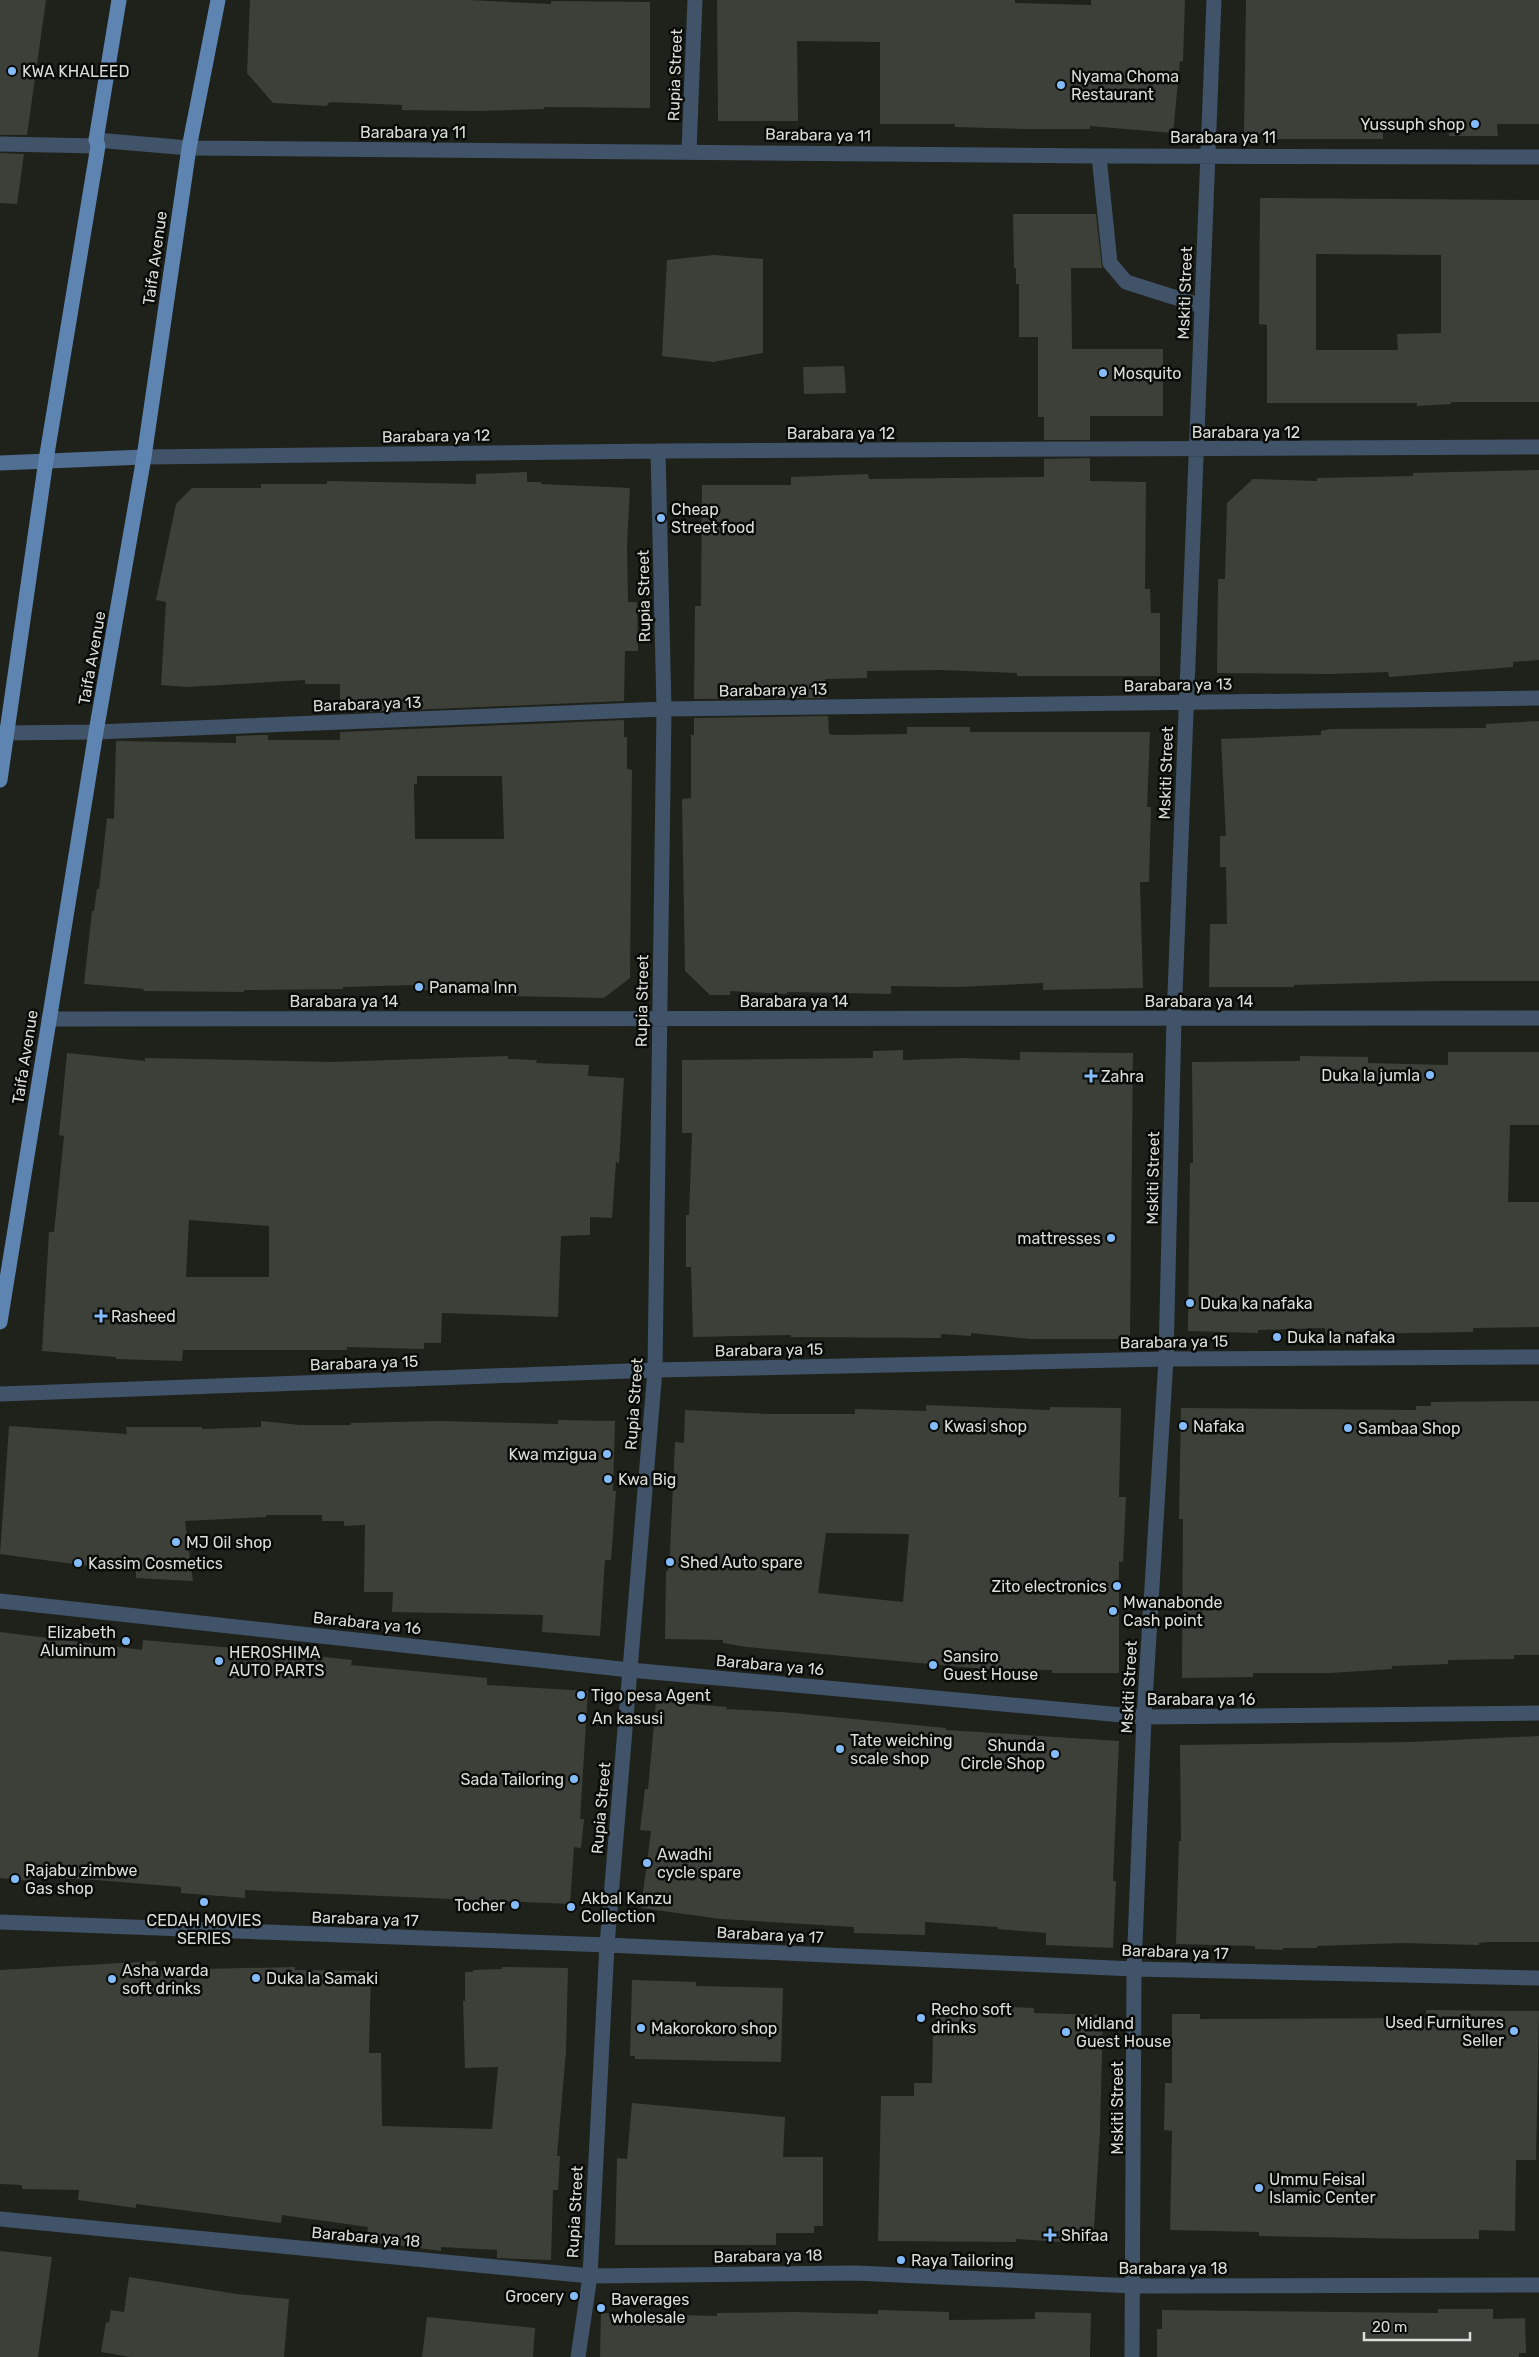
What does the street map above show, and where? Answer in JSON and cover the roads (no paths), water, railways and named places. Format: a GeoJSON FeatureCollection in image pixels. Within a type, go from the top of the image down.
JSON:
{"type":"FeatureCollection","features":[{"type":"Feature","properties":{"kind":"main road"},"geometry":{"type":"LineString","coordinates":[[0,780],[4,734],[119,0]]}},
{"type":"Feature","properties":{"kind":"main road","name":"Taifa Avenue"},"geometry":{"type":"LineString","coordinates":[[0,1322],[96,732],[144,457],[189,148],[218,0]]}},
{"type":"Feature","properties":{"kind":"street","name":"Rupia Street"},"geometry":{"type":"LineString","coordinates":[[689,151],[695,0]]}},
{"type":"Feature","properties":{"kind":"street","name":"Mskiti Street"},"geometry":{"type":"LineString","coordinates":[[1132,2357],[1134,2286],[1134,1969],[1144,1717],[1166,1359],[1174,1019],[1214,0]]}},
{"type":"Feature","properties":{"kind":"street","name":"Barabara ya 11"},"geometry":{"type":"LineString","coordinates":[[0,144],[97,143],[189,148],[1099,156],[1207,154],[1539,157]]}},
{"type":"Feature","properties":{"kind":"street"},"geometry":{"type":"LineString","coordinates":[[1099,156],[1110,263],[1126,282],[1202,306]]}},
{"type":"Feature","properties":{"kind":"street","name":"Barabara ya 12"},"geometry":{"type":"LineString","coordinates":[[144,457],[658,451],[1539,447]]}},
{"type":"Feature","properties":{"kind":"street","name":"Rupia Street"},"geometry":{"type":"LineString","coordinates":[[578,2357],[590,2276],[607,1946],[655,1370],[664,709],[658,451]]}},
{"type":"Feature","properties":{"kind":"street"},"geometry":{"type":"LineString","coordinates":[[0,463],[144,457]]}},
{"type":"Feature","properties":{"kind":"street","name":"Barabara ya 13"},"geometry":{"type":"LineString","coordinates":[[4,734],[664,709],[1539,698]]}},
{"type":"Feature","properties":{"kind":"street","name":"Barabara ya 14"},"geometry":{"type":"LineString","coordinates":[[49,1019],[1539,1018]]}},
{"type":"Feature","properties":{"kind":"street","name":"Barabara ya 15"},"geometry":{"type":"LineString","coordinates":[[0,1394],[655,1370],[1166,1359],[1539,1357]]}},
{"type":"Feature","properties":{"kind":"street","name":"Barabara ya 16"},"geometry":{"type":"LineString","coordinates":[[0,1601],[630,1670],[1144,1717],[1539,1713]]}},
{"type":"Feature","properties":{"kind":"street","name":"Barabara ya 17"},"geometry":{"type":"LineString","coordinates":[[0,1922],[1134,1969],[1539,1978]]}},
{"type":"Feature","properties":{"kind":"street","name":"Barabara ya 18"},"geometry":{"type":"LineString","coordinates":[[0,2219],[590,2276],[856,2273],[1134,2286],[1539,2285]]}},
{"type":"Feature","properties":{"kind":"place","name":"KWA KHALEED"},"geometry":{"type":"Point","coordinates":[12,71]}},
{"type":"Feature","properties":{"kind":"place","name":"Nyama Choma Restaurant"},"geometry":{"type":"Point","coordinates":[1061,85]}},
{"type":"Feature","properties":{"kind":"place","name":"Yussuph shop"},"geometry":{"type":"Point","coordinates":[1475,124]}},
{"type":"Feature","properties":{"kind":"place","name":"Mosquito"},"geometry":{"type":"Point","coordinates":[1103,373]}},
{"type":"Feature","properties":{"kind":"place","name":"Cheap Street food"},"geometry":{"type":"Point","coordinates":[661,518]}},
{"type":"Feature","properties":{"kind":"place","name":"Panama Inn"},"geometry":{"type":"Point","coordinates":[419,987]}},
{"type":"Feature","properties":{"kind":"place","name":"Duka la jumla"},"geometry":{"type":"Point","coordinates":[1430,1075]}},
{"type":"Feature","properties":{"kind":"place","name":"Zahra"},"geometry":{"type":"Point","coordinates":[1091,1076]}},
{"type":"Feature","properties":{"kind":"place","name":"mattresses"},"geometry":{"type":"Point","coordinates":[1111,1238]}},
{"type":"Feature","properties":{"kind":"place","name":"Duka ka nafaka"},"geometry":{"type":"Point","coordinates":[1190,1303]}},
{"type":"Feature","properties":{"kind":"place","name":"Rasheed"},"geometry":{"type":"Point","coordinates":[101,1316]}},
{"type":"Feature","properties":{"kind":"place","name":"Duka la nafaka"},"geometry":{"type":"Point","coordinates":[1277,1337]}},
{"type":"Feature","properties":{"kind":"place","name":"Kwasi shop"},"geometry":{"type":"Point","coordinates":[934,1426]}},
{"type":"Feature","properties":{"kind":"place","name":"Nafaka"},"geometry":{"type":"Point","coordinates":[1183,1426]}},
{"type":"Feature","properties":{"kind":"place","name":"Sambaa Shop"},"geometry":{"type":"Point","coordinates":[1348,1428]}},
{"type":"Feature","properties":{"kind":"place","name":"Kwa mzigua"},"geometry":{"type":"Point","coordinates":[607,1454]}},
{"type":"Feature","properties":{"kind":"place","name":"Kwa Big"},"geometry":{"type":"Point","coordinates":[608,1479]}},
{"type":"Feature","properties":{"kind":"place","name":"MJ Oil shop"},"geometry":{"type":"Point","coordinates":[176,1542]}},
{"type":"Feature","properties":{"kind":"place","name":"Shed Auto spare"},"geometry":{"type":"Point","coordinates":[670,1562]}},
{"type":"Feature","properties":{"kind":"place","name":"Kassim Cosmetics"},"geometry":{"type":"Point","coordinates":[78,1563]}},
{"type":"Feature","properties":{"kind":"place","name":"Zito electronics"},"geometry":{"type":"Point","coordinates":[1117,1586]}},
{"type":"Feature","properties":{"kind":"place","name":"Mwanabonde Cash point"},"geometry":{"type":"Point","coordinates":[1113,1611]}},
{"type":"Feature","properties":{"kind":"place","name":"Elizabeth Aluminum"},"geometry":{"type":"Point","coordinates":[126,1641]}},
{"type":"Feature","properties":{"kind":"place","name":"HEROSHIMA AUTO PARTS"},"geometry":{"type":"Point","coordinates":[219,1661]}},
{"type":"Feature","properties":{"kind":"place","name":"Sansiro Guest House"},"geometry":{"type":"Point","coordinates":[933,1665]}},
{"type":"Feature","properties":{"kind":"place","name":"Tigo pesa Agent"},"geometry":{"type":"Point","coordinates":[581,1695]}},
{"type":"Feature","properties":{"kind":"place","name":"An kasusi"},"geometry":{"type":"Point","coordinates":[582,1718]}},
{"type":"Feature","properties":{"kind":"place","name":"Tate weiching scale shop"},"geometry":{"type":"Point","coordinates":[840,1749]}},
{"type":"Feature","properties":{"kind":"place","name":"Shunda Circle Shop"},"geometry":{"type":"Point","coordinates":[1055,1754]}},
{"type":"Feature","properties":{"kind":"place","name":"Sada Tailoring"},"geometry":{"type":"Point","coordinates":[574,1779]}},
{"type":"Feature","properties":{"kind":"place","name":"Awadhi cycle spare"},"geometry":{"type":"Point","coordinates":[647,1863]}},
{"type":"Feature","properties":{"kind":"place","name":"Rajabu zimbwe Gas shop"},"geometry":{"type":"Point","coordinates":[15,1879]}},
{"type":"Feature","properties":{"kind":"place","name":"CEDAH MOVIES SERIES"},"geometry":{"type":"Point","coordinates":[204,1902]}},
{"type":"Feature","properties":{"kind":"place","name":"Tocher"},"geometry":{"type":"Point","coordinates":[515,1905]}},
{"type":"Feature","properties":{"kind":"place","name":"Akbal Kanzu Collection"},"geometry":{"type":"Point","coordinates":[571,1907]}},
{"type":"Feature","properties":{"kind":"place","name":"Duka la Samaki"},"geometry":{"type":"Point","coordinates":[256,1978]}},
{"type":"Feature","properties":{"kind":"place","name":"Asha warda soft drinks"},"geometry":{"type":"Point","coordinates":[112,1979]}},
{"type":"Feature","properties":{"kind":"place","name":"Recho soft drinks"},"geometry":{"type":"Point","coordinates":[921,2018]}},
{"type":"Feature","properties":{"kind":"place","name":"Makorokoro shop"},"geometry":{"type":"Point","coordinates":[641,2028]}},
{"type":"Feature","properties":{"kind":"place","name":"Used Furnitures Seller"},"geometry":{"type":"Point","coordinates":[1514,2031]}},
{"type":"Feature","properties":{"kind":"place","name":"Midland Guest House"},"geometry":{"type":"Point","coordinates":[1066,2032]}},
{"type":"Feature","properties":{"kind":"place","name":"Ummu Feisal Islamic Center"},"geometry":{"type":"Point","coordinates":[1259,2188]}},
{"type":"Feature","properties":{"kind":"place","name":"Shifaa"},"geometry":{"type":"Point","coordinates":[1050,2235]}},
{"type":"Feature","properties":{"kind":"place","name":"Raya Tailoring"},"geometry":{"type":"Point","coordinates":[901,2260]}},
{"type":"Feature","properties":{"kind":"place","name":"Grocery"},"geometry":{"type":"Point","coordinates":[574,2296]}},
{"type":"Feature","properties":{"kind":"place","name":"Baverages wholesale"},"geometry":{"type":"Point","coordinates":[601,2308]}}]}
